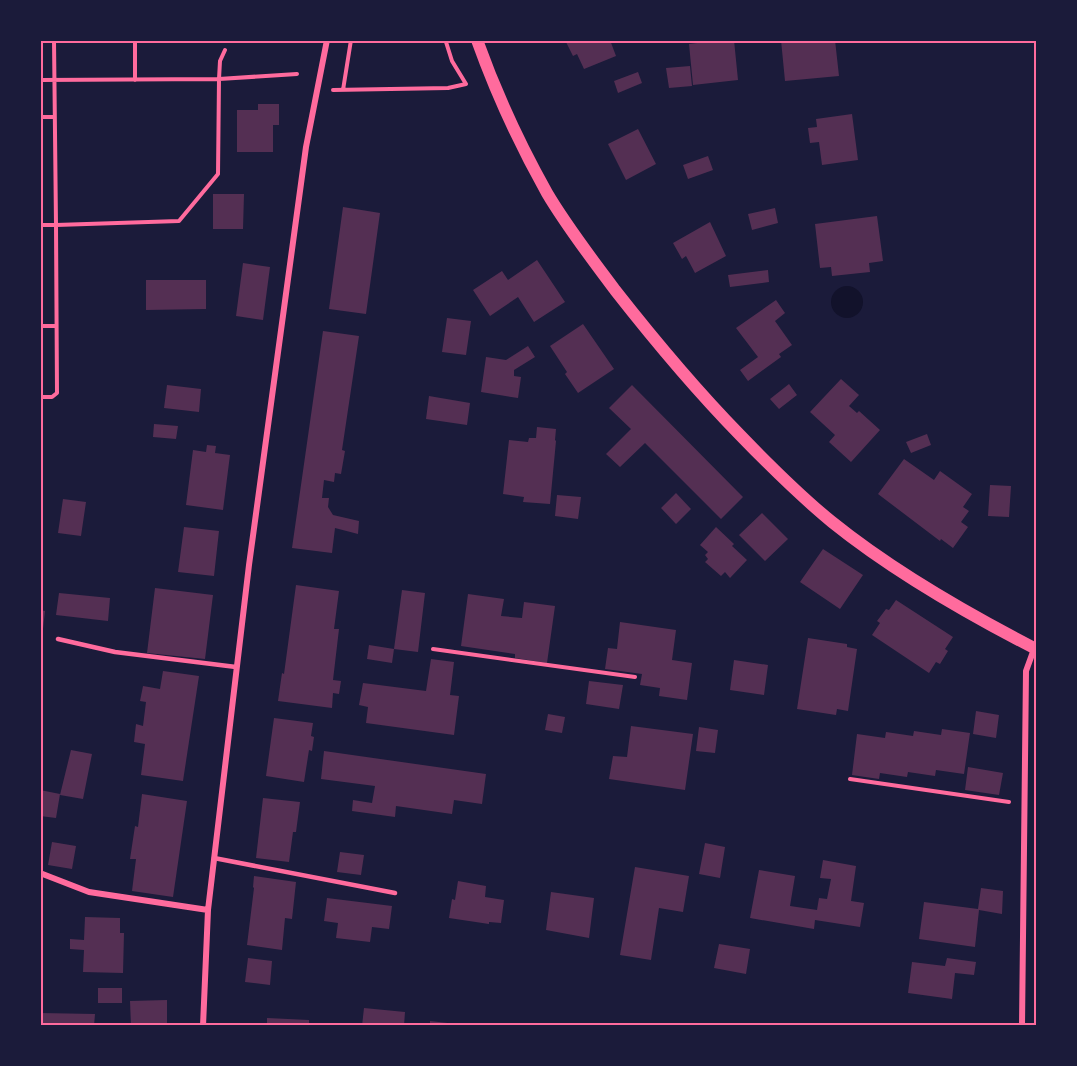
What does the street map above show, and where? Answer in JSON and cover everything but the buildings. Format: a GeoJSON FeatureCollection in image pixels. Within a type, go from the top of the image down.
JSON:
{"type":"FeatureCollection","features":[{"type":"Feature","properties":{"kind":"main road"},"geometry":{"type":"LineString","coordinates":[[477,40],[509,118],[548,194],[590,257],[661,349],[697,391],[783,479],[832,522],[879,557],[973,615],[1035,649]]}},
{"type":"Feature","properties":{"kind":"street"},"geometry":{"type":"LineString","coordinates":[[203,1026],[208,910],[236,668],[304,159],[327,40]]}},
{"type":"Feature","properties":{"kind":"street"},"geometry":{"type":"LineString","coordinates":[[1022,1026],[1026,671],[1035,649]]}},
{"type":"Feature","properties":{"kind":"street"},"geometry":{"type":"LineString","coordinates":[[40,873],[89,892],[208,910]]}},
{"type":"Feature","properties":{"kind":"lane"},"geometry":{"type":"LineString","coordinates":[[58,639],[115,652],[236,668]]}},
{"type":"Feature","properties":{"kind":"lane"},"geometry":{"type":"LineString","coordinates":[[214,858],[395,893]]}},
{"type":"Feature","properties":{"kind":"path"},"geometry":{"type":"LineString","coordinates":[[40,397],[52,397],[57,393],[54,40]]}},
{"type":"Feature","properties":{"kind":"path"},"geometry":{"type":"LineString","coordinates":[[135,40],[135,80]]}},
{"type":"Feature","properties":{"kind":"path"},"geometry":{"type":"LineString","coordinates":[[342,90],[351,40]]}},
{"type":"Feature","properties":{"kind":"path"},"geometry":{"type":"LineString","coordinates":[[317,89],[448,88],[466,84],[452,61],[446,42]]}},
{"type":"Feature","properties":{"kind":"path"},"geometry":{"type":"LineString","coordinates":[[40,225],[179,221],[218,174],[220,61],[225,50]]}},
{"type":"Feature","properties":{"kind":"path"},"geometry":{"type":"LineString","coordinates":[[40,80],[219,79],[297,74]]}},
{"type":"Feature","properties":{"kind":"path"},"geometry":{"type":"LineString","coordinates":[[40,117],[54,117]]}},
{"type":"Feature","properties":{"kind":"path"},"geometry":{"type":"LineString","coordinates":[[40,326],[57,326]]}},
{"type":"Feature","properties":{"kind":"path"},"geometry":{"type":"LineString","coordinates":[[433,649],[635,677]]}},
{"type":"Feature","properties":{"kind":"path"},"geometry":{"type":"LineString","coordinates":[[850,779],[1025,805]]}},
{"type":"Feature","properties":{"kind":"shaded area"},"geometry":{"type":"Polygon","coordinates":[[[847,286],[858,291],[863,302],[858,313],[847,318],[836,313],[831,302],[836,291],[847,286]]]}}]}
